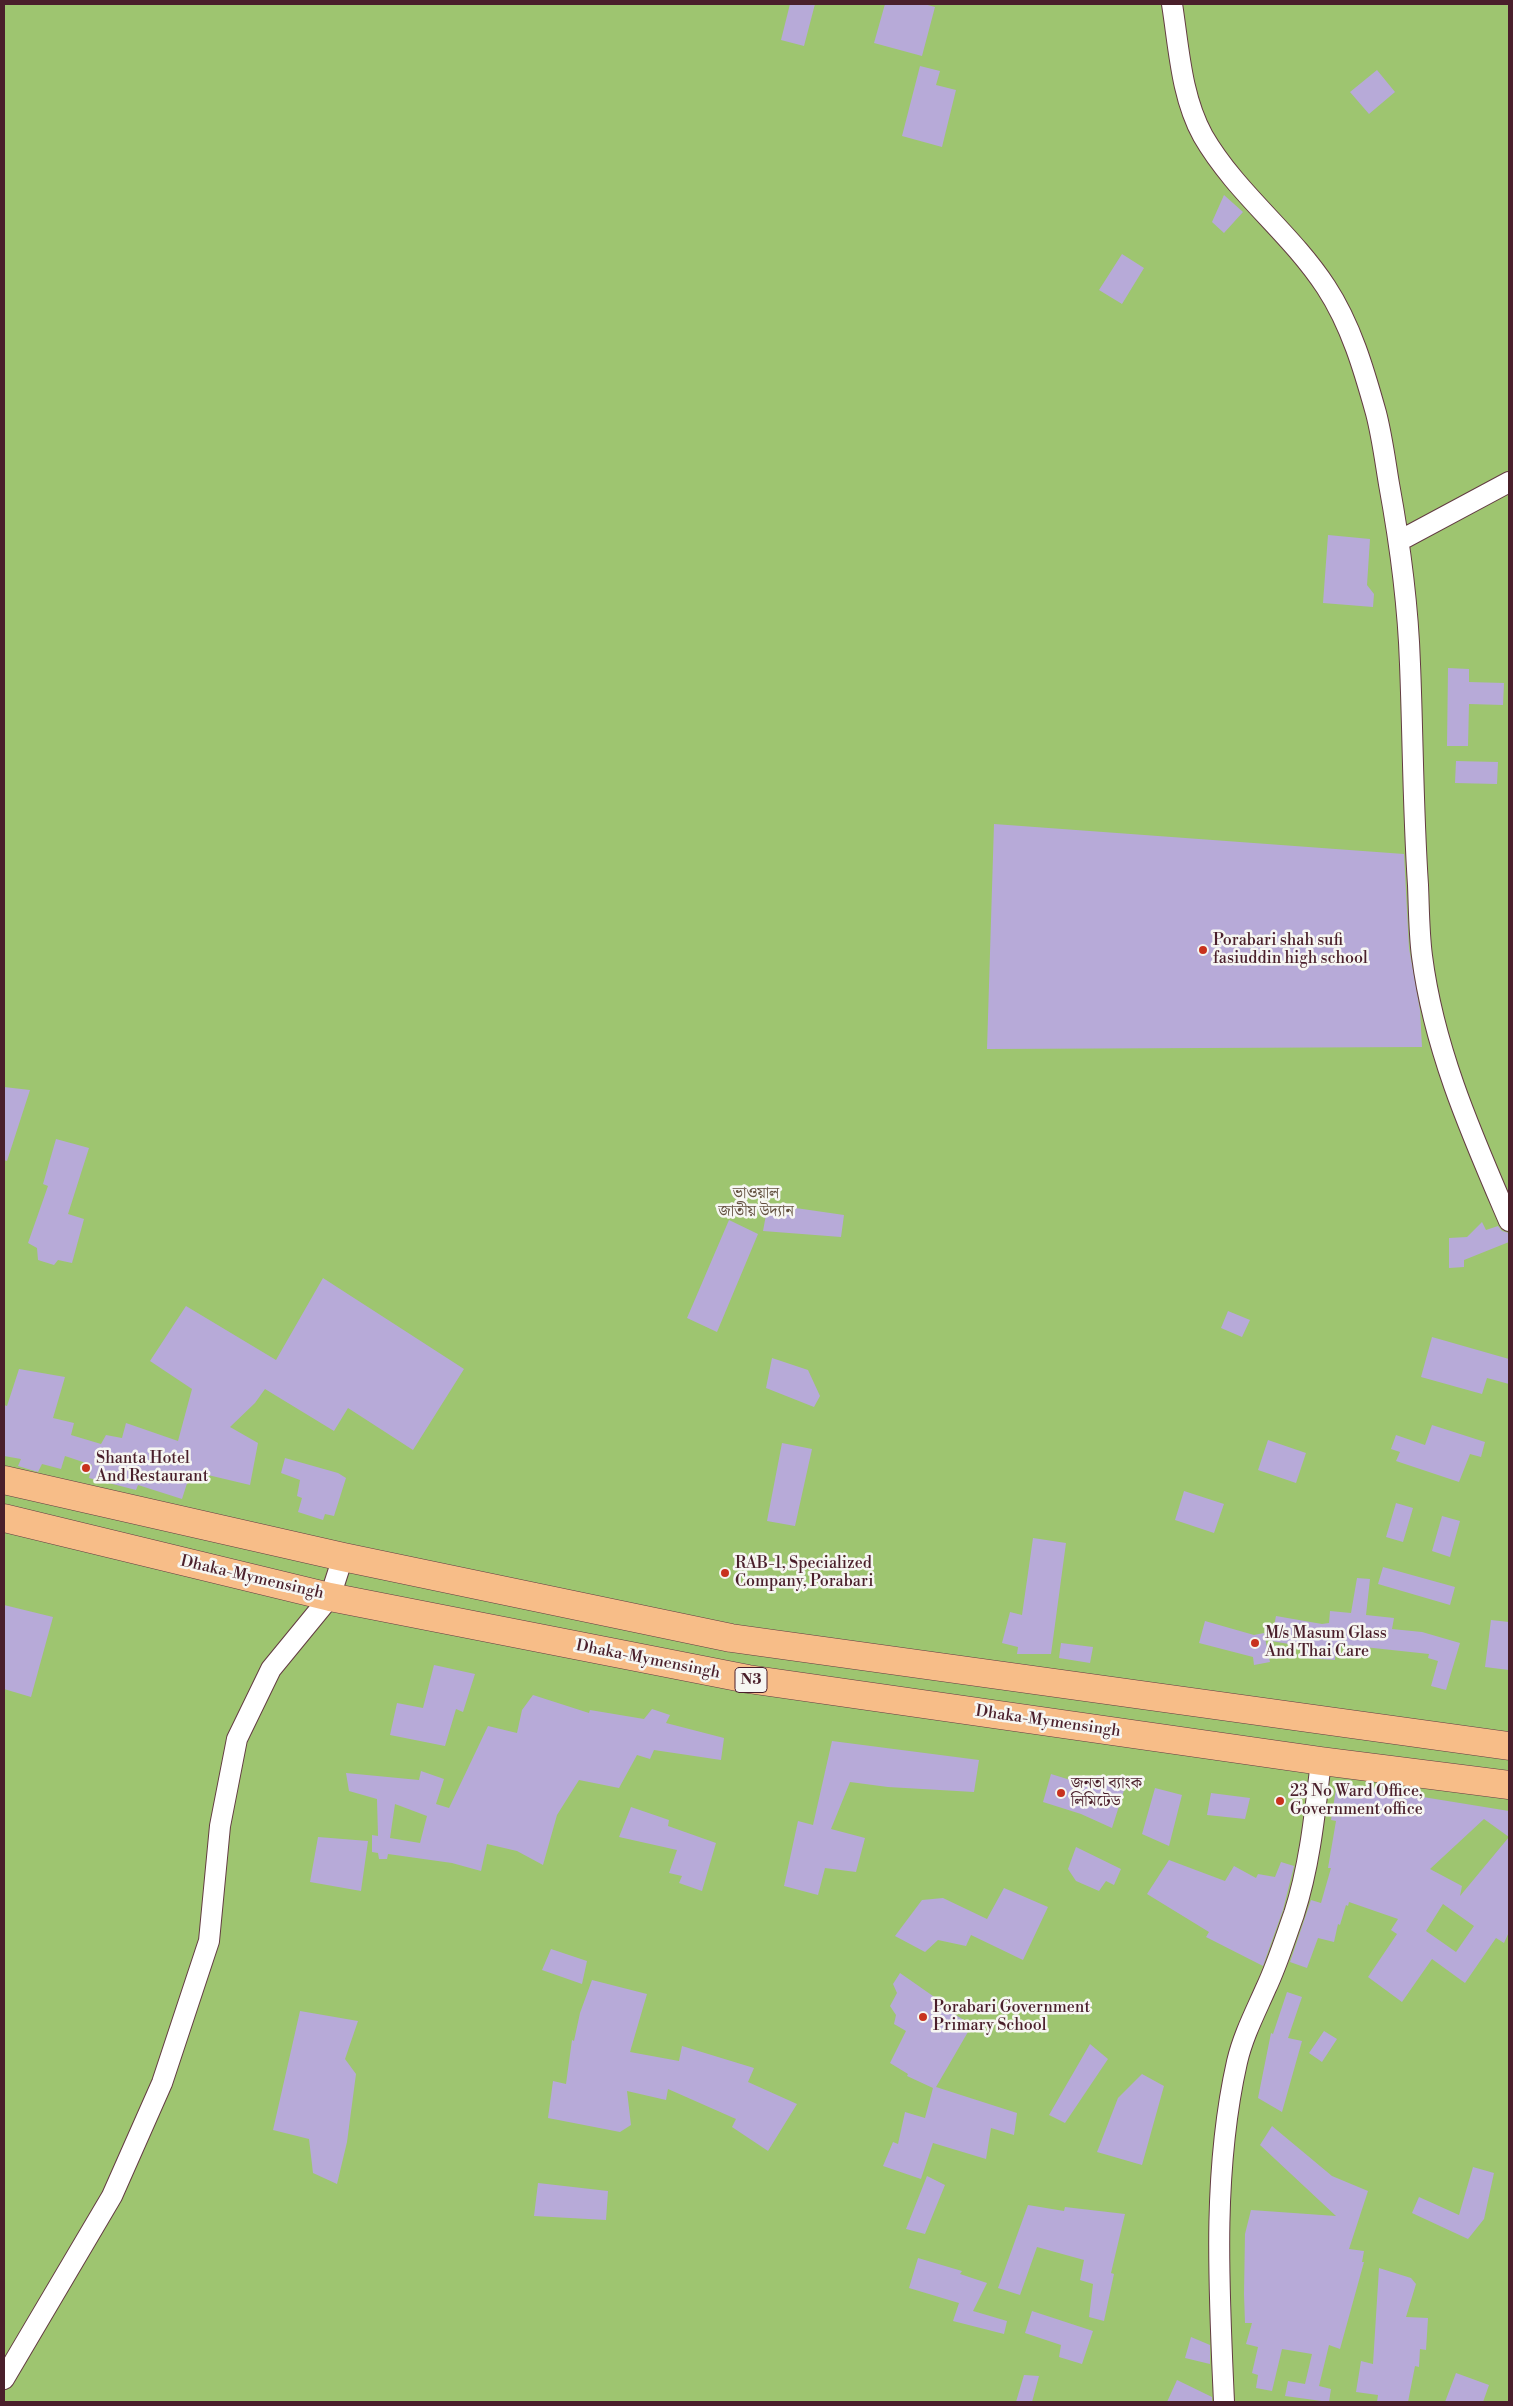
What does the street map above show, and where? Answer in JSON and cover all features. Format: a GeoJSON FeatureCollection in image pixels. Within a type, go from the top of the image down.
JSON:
{"type":"FeatureCollection","features":[{"type":"Feature","properties":{"kind":"highway","name":"N3"},"geometry":{"type":"LineString","coordinates":[[4,1480],[344,1557],[731,1638],[1509,1746]]}},
{"type":"Feature","properties":{"kind":"highway","name":"Dhaka-Mymensingh"},"geometry":{"type":"LineString","coordinates":[[4,1518],[330,1597],[748,1680],[1320,1761],[1509,1785]]}},
{"type":"Feature","properties":{"kind":"street"},"geometry":{"type":"LineString","coordinates":[[1172,4],[1186,97],[1202,134],[1225,170],[1259,210],[1294,246],[1327,288],[1354,341],[1377,418],[1399,541],[1407,601],[1412,788],[1422,957],[1440,1048],[1470,1131],[1509,1221]]}},
{"type":"Feature","properties":{"kind":"street"},"geometry":{"type":"LineString","coordinates":[[1399,541],[1509,482]]}},
{"type":"Feature","properties":{"kind":"street"},"geometry":{"type":"LineString","coordinates":[[4,2379],[112,2196],[162,2083],[209,1941],[220,1826],[237,1739],[271,1668],[330,1597],[344,1557]]}},
{"type":"Feature","properties":{"kind":"street"},"geometry":{"type":"LineString","coordinates":[[1224,2402],[1218,2276],[1226,2122],[1238,2061],[1248,2028],[1285,1939],[1305,1871],[1314,1818],[1320,1761]]}},
{"type":"Feature","properties":{"kind":"green space","name":"ভাওয়াল জাতীয় উদ্যান"},"geometry":{"type":"Polygon","coordinates":[[[4,4],[1509,4],[1509,2402],[4,2402],[4,4]]]}},
{"type":"Feature","properties":{"kind":"building"},"geometry":{"type":"Polygon","coordinates":[[[790,4],[815,4],[804,46],[781,40],[790,4]]]}},
{"type":"Feature","properties":{"kind":"building"},"geometry":{"type":"Polygon","coordinates":[[[885,4],[924,4],[935,7],[922,56],[874,43],[885,4]]]}},
{"type":"Feature","properties":{"kind":"building"},"geometry":{"type":"Polygon","coordinates":[[[920,66],[940,71],[936,85],[956,90],[942,147],[902,136],[920,66]]]}},
{"type":"Feature","properties":{"kind":"building"},"geometry":{"type":"Polygon","coordinates":[[[1377,70],[1395,92],[1369,114],[1350,92],[1377,70]]]}},
{"type":"Feature","properties":{"kind":"building"},"geometry":{"type":"Polygon","coordinates":[[[1224,195],[1243,212],[1224,233],[1212,222],[1224,195]]]}},
{"type":"Feature","properties":{"kind":"building"},"geometry":{"type":"Polygon","coordinates":[[[1122,254],[1144,268],[1122,304],[1099,290],[1122,254]]]}},
{"type":"Feature","properties":{"kind":"building"},"geometry":{"type":"Polygon","coordinates":[[[1328,535],[1370,539],[1367,585],[1374,594],[1373,607],[1323,603],[1328,535]]]}},
{"type":"Feature","properties":{"kind":"building"},"geometry":{"type":"Polygon","coordinates":[[[1448,668],[1469,669],[1469,682],[1504,683],[1503,705],[1469,704],[1468,746],[1447,746],[1448,668]]]}},
{"type":"Feature","properties":{"kind":"building"},"geometry":{"type":"Polygon","coordinates":[[[1456,761],[1498,762],[1497,784],[1455,783],[1456,761]]]}},
{"type":"Feature","properties":{"kind":"building","name":"Porabari shah sufi fasiuddin high school"},"geometry":{"type":"Polygon","coordinates":[[[994,824],[1404,854],[1409,948],[1420,1010],[1422,1047],[987,1049],[994,824]]]}},
{"type":"Feature","properties":{"kind":"building"},"geometry":{"type":"Polygon","coordinates":[[[4,1087],[30,1090],[7,1161],[4,1160],[4,1087]]]}},
{"type":"Feature","properties":{"kind":"building"},"geometry":{"type":"Polygon","coordinates":[[[56,1139],[89,1148],[68,1214],[84,1219],[72,1263],[58,1260],[54,1265],[38,1260],[37,1248],[28,1243],[48,1186],[43,1184],[56,1139]]]}},
{"type":"Feature","properties":{"kind":"building"},"geometry":{"type":"Polygon","coordinates":[[[768,1204],[844,1215],[841,1237],[763,1231],[768,1204]]]}},
{"type":"Feature","properties":{"kind":"building"},"geometry":{"type":"Polygon","coordinates":[[[729,1220],[758,1234],[717,1332],[687,1318],[729,1220]]]}},
{"type":"Feature","properties":{"kind":"building"},"geometry":{"type":"Polygon","coordinates":[[[1482,1222],[1486,1230],[1498,1226],[1502,1231],[1509,1233],[1509,1242],[1464,1260],[1464,1267],[1449,1268],[1449,1238],[1467,1237],[1482,1222]]]}},
{"type":"Feature","properties":{"kind":"building"},"geometry":{"type":"Polygon","coordinates":[[[323,1278],[464,1369],[413,1450],[348,1408],[334,1431],[265,1389],[255,1403],[230,1427],[258,1443],[250,1485],[191,1471],[182,1499],[138,1485],[136,1490],[89,1478],[92,1465],[65,1456],[61,1469],[42,1464],[38,1472],[18,1466],[21,1459],[4,1456],[4,1405],[7,1406],[19,1369],[65,1377],[53,1418],[74,1423],[71,1435],[101,1444],[106,1435],[122,1438],[126,1423],[178,1441],[192,1389],[150,1361],[186,1306],[276,1360],[323,1278]]]}},
{"type":"Feature","properties":{"kind":"building"},"geometry":{"type":"Polygon","coordinates":[[[1228,1311],[1250,1320],[1242,1337],[1221,1328],[1228,1311]]]}},
{"type":"Feature","properties":{"kind":"building"},"geometry":{"type":"Polygon","coordinates":[[[1432,1337],[1509,1359],[1509,1384],[1487,1378],[1482,1394],[1421,1377],[1432,1337]]]}},
{"type":"Feature","properties":{"kind":"building"},"geometry":{"type":"Polygon","coordinates":[[[772,1358],[808,1370],[820,1396],[814,1407],[766,1388],[772,1358]]]}},
{"type":"Feature","properties":{"kind":"building"},"geometry":{"type":"Polygon","coordinates":[[[1432,1425],[1485,1442],[1481,1457],[1470,1454],[1459,1482],[1396,1461],[1400,1452],[1391,1449],[1396,1435],[1425,1445],[1432,1425]]]}},
{"type":"Feature","properties":{"kind":"building"},"geometry":{"type":"Polygon","coordinates":[[[1268,1440],[1306,1453],[1296,1483],[1258,1470],[1268,1440]]]}},
{"type":"Feature","properties":{"kind":"building"},"geometry":{"type":"Polygon","coordinates":[[[782,1443],[812,1449],[795,1526],[767,1521],[782,1443]]]}},
{"type":"Feature","properties":{"kind":"building"},"geometry":{"type":"Polygon","coordinates":[[[285,1458],[338,1473],[346,1478],[334,1516],[325,1514],[323,1520],[298,1512],[302,1498],[297,1496],[300,1480],[281,1473],[285,1458]]]}},
{"type":"Feature","properties":{"kind":"building"},"geometry":{"type":"Polygon","coordinates":[[[1184,1491],[1224,1504],[1214,1533],[1175,1520],[1184,1491]]]}},
{"type":"Feature","properties":{"kind":"building"},"geometry":{"type":"Polygon","coordinates":[[[1396,1503],[1413,1508],[1403,1542],[1386,1537],[1396,1503]]]}},
{"type":"Feature","properties":{"kind":"building"},"geometry":{"type":"Polygon","coordinates":[[[1442,1516],[1460,1521],[1450,1557],[1432,1551],[1442,1516]]]}},
{"type":"Feature","properties":{"kind":"building"},"geometry":{"type":"Polygon","coordinates":[[[1033,1538],[1066,1543],[1051,1654],[1017,1654],[1018,1647],[1002,1643],[1010,1612],[1022,1615],[1033,1538]]]}},
{"type":"Feature","properties":{"kind":"building"},"geometry":{"type":"Polygon","coordinates":[[[1383,1567],[1455,1587],[1450,1605],[1378,1584],[1383,1567]]]}},
{"type":"Feature","properties":{"kind":"building"},"geometry":{"type":"Polygon","coordinates":[[[1357,1578],[1370,1579],[1366,1615],[1394,1618],[1392,1629],[1422,1632],[1460,1643],[1446,1690],[1431,1686],[1438,1661],[1428,1658],[1429,1654],[1336,1644],[1335,1660],[1306,1658],[1307,1647],[1271,1641],[1276,1616],[1322,1624],[1329,1623],[1330,1611],[1351,1613],[1357,1578]]]}},
{"type":"Feature","properties":{"kind":"building"},"geometry":{"type":"Polygon","coordinates":[[[4,1605],[53,1617],[31,1697],[4,1689],[4,1605]]]}},
{"type":"Feature","properties":{"kind":"building"},"geometry":{"type":"Polygon","coordinates":[[[1491,1620],[1509,1622],[1509,1670],[1485,1667],[1491,1620]]]}},
{"type":"Feature","properties":{"kind":"building"},"geometry":{"type":"Polygon","coordinates":[[[1205,1621],[1254,1635],[1264,1633],[1270,1662],[1254,1665],[1253,1657],[1199,1643],[1205,1621]]]}},
{"type":"Feature","properties":{"kind":"building"},"geometry":{"type":"Polygon","coordinates":[[[1061,1643],[1093,1647],[1090,1663],[1059,1658],[1061,1643]]]}},
{"type":"Feature","properties":{"kind":"building"},"geometry":{"type":"Polygon","coordinates":[[[434,1665],[475,1674],[463,1712],[456,1709],[445,1746],[390,1735],[397,1703],[423,1708],[434,1665]]]}},
{"type":"Feature","properties":{"kind":"building"},"geometry":{"type":"Polygon","coordinates":[[[533,1695],[589,1713],[590,1710],[644,1719],[652,1709],[670,1715],[666,1723],[724,1738],[721,1760],[654,1750],[650,1759],[637,1755],[619,1788],[579,1780],[557,1815],[543,1865],[517,1851],[487,1844],[481,1871],[452,1863],[388,1854],[387,1859],[379,1859],[378,1853],[372,1852],[372,1835],[378,1836],[377,1799],[349,1791],[346,1773],[419,1780],[421,1771],[444,1779],[436,1804],[449,1808],[488,1726],[517,1733],[522,1710],[533,1695]],[[395,1804],[390,1838],[420,1843],[427,1816],[395,1804]]]}},
{"type":"Feature","properties":{"kind":"building"},"geometry":{"type":"Polygon","coordinates":[[[832,1741],[979,1760],[974,1792],[888,1787],[850,1782],[831,1829],[865,1838],[856,1872],[825,1868],[818,1895],[784,1886],[798,1821],[813,1825],[832,1741]]]}},
{"type":"Feature","properties":{"kind":"building"},"geometry":{"type":"Polygon","coordinates":[[[1051,1774],[1093,1787],[1097,1775],[1127,1781],[1112,1828],[1081,1814],[1043,1802],[1051,1774]]]}},
{"type":"Feature","properties":{"kind":"building"},"geometry":{"type":"Polygon","coordinates":[[[1337,1783],[1509,1811],[1509,1837],[1509,1932],[1504,1943],[1496,1938],[1465,1983],[1432,1959],[1402,2002],[1368,1977],[1397,1934],[1391,1930],[1398,1919],[1349,1902],[1348,1906],[1346,1905],[1340,1925],[1338,1924],[1334,1942],[1318,1938],[1307,1968],[1290,1962],[1311,1900],[1321,1903],[1331,1868],[1328,1868],[1336,1821],[1331,1820],[1337,1783]],[[1484,1819],[1430,1869],[1462,1886],[1460,1896],[1509,1837],[1484,1819]],[[1443,1904],[1426,1931],[1456,1952],[1474,1926],[1443,1904]]]}},
{"type":"Feature","properties":{"kind":"building"},"geometry":{"type":"Polygon","coordinates":[[[1155,1788],[1182,1795],[1169,1846],[1142,1834],[1155,1788]]]}},
{"type":"Feature","properties":{"kind":"building"},"geometry":{"type":"Polygon","coordinates":[[[1211,1793],[1250,1798],[1245,1819],[1207,1815],[1211,1793]]]}},
{"type":"Feature","properties":{"kind":"building"},"geometry":{"type":"Polygon","coordinates":[[[631,1807],[669,1820],[668,1826],[716,1843],[702,1891],[679,1883],[682,1876],[669,1873],[677,1850],[619,1837],[631,1807]]]}},
{"type":"Feature","properties":{"kind":"building"},"geometry":{"type":"Polygon","coordinates":[[[318,1837],[368,1841],[361,1891],[310,1882],[318,1837]]]}},
{"type":"Feature","properties":{"kind":"building"},"geometry":{"type":"Polygon","coordinates":[[[1076,1847],[1121,1869],[1114,1885],[1106,1881],[1099,1891],[1076,1881],[1068,1869],[1076,1847]]]}},
{"type":"Feature","properties":{"kind":"building"},"geometry":{"type":"Polygon","coordinates":[[[1169,1860],[1225,1881],[1234,1866],[1256,1878],[1258,1874],[1275,1877],[1281,1862],[1294,1866],[1283,1910],[1263,1966],[1206,1937],[1209,1932],[1147,1894],[1169,1860]]]}},
{"type":"Feature","properties":{"kind":"building"},"geometry":{"type":"Polygon","coordinates":[[[1004,1888],[1048,1907],[1023,1960],[971,1935],[966,1946],[938,1940],[925,1952],[895,1936],[922,1900],[943,1898],[987,1919],[1004,1888]]]}},
{"type":"Feature","properties":{"kind":"building"},"geometry":{"type":"Polygon","coordinates":[[[551,1949],[587,1961],[582,1984],[542,1970],[551,1949]]]}},
{"type":"Feature","properties":{"kind":"building"},"geometry":{"type":"Polygon","coordinates":[[[900,1973],[943,2003],[941,2006],[972,2025],[936,2087],[1017,2113],[1014,2135],[991,2128],[986,2159],[933,2143],[921,2179],[883,2166],[893,2142],[898,2144],[905,2112],[925,2118],[933,2088],[907,2076],[908,2074],[890,2063],[906,2031],[894,2024],[896,2015],[890,2006],[897,1993],[893,1984],[900,1973]]]}},
{"type":"Feature","properties":{"kind":"building"},"geometry":{"type":"Polygon","coordinates":[[[592,1980],[647,1994],[630,2052],[679,2061],[682,2046],[754,2068],[748,2082],[797,2104],[768,2151],[732,2127],[736,2119],[668,2089],[666,2100],[627,2091],[631,2125],[620,2132],[548,2118],[553,2081],[566,2084],[572,2040],[574,2041],[580,2013],[592,1980]]]}},
{"type":"Feature","properties":{"kind":"building"},"geometry":{"type":"Polygon","coordinates":[[[1287,1992],[1302,1997],[1288,2038],[1302,2041],[1282,2112],[1258,2098],[1271,2033],[1273,2034],[1287,1992]]]}},
{"type":"Feature","properties":{"kind":"building"},"geometry":{"type":"Polygon","coordinates":[[[300,2011],[358,2021],[345,2059],[356,2074],[347,2142],[337,2184],[313,2173],[309,2139],[273,2130],[300,2011]]]}},
{"type":"Feature","properties":{"kind":"building"},"geometry":{"type":"Polygon","coordinates":[[[1324,2031],[1337,2039],[1322,2062],[1309,2053],[1324,2031]]]}},
{"type":"Feature","properties":{"kind":"building"},"geometry":{"type":"Polygon","coordinates":[[[1090,2044],[1108,2059],[1065,2123],[1049,2115],[1090,2044]]]}},
{"type":"Feature","properties":{"kind":"building"},"geometry":{"type":"Polygon","coordinates":[[[1142,2074],[1164,2086],[1142,2165],[1097,2152],[1118,2098],[1142,2074]]]}},
{"type":"Feature","properties":{"kind":"building"},"geometry":{"type":"Polygon","coordinates":[[[1272,2126],[1332,2176],[1368,2191],[1349,2249],[1364,2251],[1362,2262],[1364,2262],[1340,2349],[1329,2345],[1319,2386],[1331,2389],[1329,2402],[1285,2396],[1288,2381],[1305,2384],[1312,2354],[1282,2349],[1272,2391],[1256,2388],[1258,2375],[1252,2373],[1258,2347],[1246,2344],[1252,2323],[1245,2323],[1244,2294],[1245,2234],[1251,2210],[1336,2216],[1260,2145],[1272,2126]]]}},
{"type":"Feature","properties":{"kind":"building"},"geometry":{"type":"Polygon","coordinates":[[[1473,2167],[1494,2173],[1484,2219],[1468,2239],[1412,2213],[1419,2197],[1459,2215],[1473,2167]]]}},
{"type":"Feature","properties":{"kind":"building"},"geometry":{"type":"Polygon","coordinates":[[[927,2176],[945,2185],[925,2234],[906,2229],[927,2176]]]}},
{"type":"Feature","properties":{"kind":"building"},"geometry":{"type":"Polygon","coordinates":[[[538,2183],[608,2191],[606,2220],[534,2216],[538,2183]]]}},
{"type":"Feature","properties":{"kind":"building"},"geometry":{"type":"Polygon","coordinates":[[[1028,2205],[1064,2211],[1065,2207],[1125,2214],[1111,2273],[1114,2274],[1104,2321],[1089,2317],[1093,2284],[1080,2280],[1084,2260],[1037,2247],[1020,2295],[998,2288],[1028,2205]]]}},
{"type":"Feature","properties":{"kind":"building"},"geometry":{"type":"Polygon","coordinates":[[[918,2258],[962,2271],[960,2274],[987,2283],[973,2311],[1007,2321],[1004,2334],[953,2321],[959,2303],[909,2288],[918,2258]]]}},
{"type":"Feature","properties":{"kind":"building"},"geometry":{"type":"Polygon","coordinates":[[[1379,2268],[1411,2278],[1416,2284],[1406,2317],[1428,2318],[1426,2350],[1420,2349],[1419,2367],[1415,2366],[1408,2402],[1377,2402],[1378,2395],[1356,2392],[1361,2361],[1373,2364],[1379,2268]]]}},
{"type":"Feature","properties":{"kind":"building"},"geometry":{"type":"Polygon","coordinates":[[[1032,2311],[1093,2331],[1082,2364],[1059,2357],[1061,2345],[1025,2333],[1032,2311]]]}},
{"type":"Feature","properties":{"kind":"building"},"geometry":{"type":"Polygon","coordinates":[[[1191,2337],[1210,2345],[1210,2364],[1185,2358],[1191,2337]]]}},
{"type":"Feature","properties":{"kind":"building"},"geometry":{"type":"Polygon","coordinates":[[[1456,2373],[1489,2385],[1483,2402],[1445,2402],[1456,2373]]]}},
{"type":"Feature","properties":{"kind":"building"},"geometry":{"type":"Polygon","coordinates":[[[1024,2375],[1039,2376],[1032,2402],[1016,2402],[1024,2375]]]}},
{"type":"Feature","properties":{"kind":"building"},"geometry":{"type":"Polygon","coordinates":[[[1177,2380],[1212,2397],[1212,2402],[1167,2402],[1177,2380]]]}},
{"type":"Feature","properties":{"kind":"place","name":"Porabari shah sufi fasiuddin high school"},"geometry":{"type":"Point","coordinates":[1203,950]}},
{"type":"Feature","properties":{"kind":"place","name":"Shanta Hotel And Restaurant"},"geometry":{"type":"Point","coordinates":[86,1468]}},
{"type":"Feature","properties":{"kind":"place","name":"RAB-1, Specialized Company, Porabari"},"geometry":{"type":"Point","coordinates":[725,1573]}},
{"type":"Feature","properties":{"kind":"place","name":"M/s Masum Glass And Thai Care"},"geometry":{"type":"Point","coordinates":[1255,1643]}},
{"type":"Feature","properties":{"kind":"place","name":"জনতা ব্যাংক লিমিটেড"},"geometry":{"type":"Point","coordinates":[1061,1793]}},
{"type":"Feature","properties":{"kind":"place","name":"23 No Ward Office, Government office"},"geometry":{"type":"Point","coordinates":[1280,1801]}},
{"type":"Feature","properties":{"kind":"place","name":"Porabari Government Primary School"},"geometry":{"type":"Point","coordinates":[923,2017]}}]}
